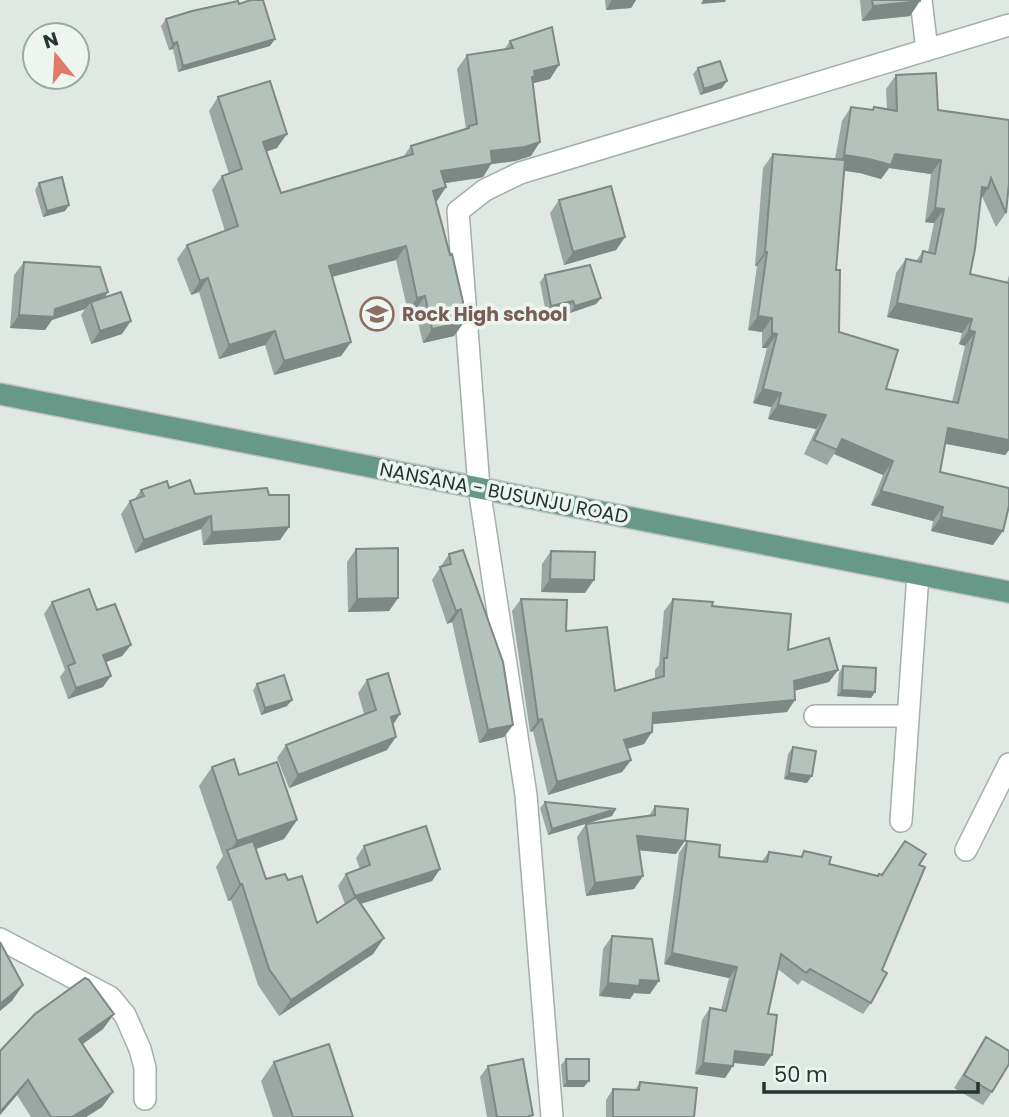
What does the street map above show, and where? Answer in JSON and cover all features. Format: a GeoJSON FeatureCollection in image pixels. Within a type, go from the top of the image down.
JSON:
{"type":"FeatureCollection","features":[{"type":"Feature","properties":{"kind":"main road","name":"NANSANA - BUSUNJU ROAD"},"geometry":{"type":"LineString","coordinates":[[0,394],[1009,592]]}},
{"type":"Feature","properties":{"kind":"street"},"geometry":{"type":"LineString","coordinates":[[921,0],[927,50]]}},
{"type":"Feature","properties":{"kind":"street"},"geometry":{"type":"LineString","coordinates":[[552,1117],[526,794],[479,488],[458,211],[485,190],[520,173],[1009,25]]}},
{"type":"Feature","properties":{"kind":"street"},"geometry":{"type":"LineString","coordinates":[[901,821],[918,574]]}},
{"type":"Feature","properties":{"kind":"street"},"geometry":{"type":"LineString","coordinates":[[815,716],[908,716]]}},
{"type":"Feature","properties":{"kind":"street"},"geometry":{"type":"LineString","coordinates":[[966,850],[1009,764]]}},
{"type":"Feature","properties":{"kind":"street"},"geometry":{"type":"LineString","coordinates":[[0,939],[110,998],[125,1015],[140,1049],[145,1068],[145,1099]]}},
{"type":"Feature","properties":{"kind":"building"},"geometry":{"type":"Polygon","coordinates":[[[263,0],[275,39],[183,66],[177,42],[173,44],[166,19],[192,11],[263,0]]]}},
{"type":"Feature","properties":{"kind":"building"},"geometry":{"type":"Polygon","coordinates":[[[872,0],[920,0],[920,1],[873,6],[872,0]]]}},
{"type":"Feature","properties":{"kind":"building"},"geometry":{"type":"Polygon","coordinates":[[[552,27],[559,65],[534,71],[535,76],[532,77],[540,142],[525,147],[491,151],[492,163],[489,164],[441,171],[446,187],[433,191],[450,255],[452,254],[463,302],[464,322],[432,329],[425,296],[417,298],[406,246],[329,266],[351,342],[284,361],[275,331],[229,345],[208,278],[200,281],[187,245],[238,226],[222,176],[242,169],[218,97],[270,81],[287,134],[263,142],[281,193],[413,154],[411,146],[477,124],[467,55],[513,48],[510,41],[552,27]]]}},
{"type":"Feature","properties":{"kind":"building"},"geometry":{"type":"Polygon","coordinates":[[[720,61],[727,81],[704,89],[698,68],[720,61]]]}},
{"type":"Feature","properties":{"kind":"building"},"geometry":{"type":"Polygon","coordinates":[[[936,73],[938,110],[1009,120],[1006,213],[991,178],[988,188],[982,187],[970,274],[1009,283],[1009,440],[948,428],[940,472],[1009,488],[1009,506],[1003,531],[941,517],[943,507],[881,491],[893,461],[842,439],[837,450],[814,440],[826,415],[778,405],[781,393],[763,389],[777,334],[772,333],[772,318],[758,316],[767,252],[773,154],[845,160],[836,270],[840,270],[839,332],[898,350],[886,389],[958,403],[975,332],[969,330],[972,319],[897,303],[906,259],[921,262],[923,251],[935,254],[944,209],[935,208],[941,160],[895,154],[891,165],[844,155],[851,107],[897,111],[896,75],[936,73]]]}},
{"type":"Feature","properties":{"kind":"building"},"geometry":{"type":"Polygon","coordinates":[[[62,177],[69,205],[47,211],[39,183],[62,177]]]}},
{"type":"Feature","properties":{"kind":"building"},"geometry":{"type":"Polygon","coordinates":[[[611,186],[625,237],[573,252],[559,200],[611,186]]]}},
{"type":"Feature","properties":{"kind":"building"},"geometry":{"type":"Polygon","coordinates":[[[24,262],[100,267],[108,292],[55,309],[54,317],[19,315],[24,262]]]}},
{"type":"Feature","properties":{"kind":"building"},"geometry":{"type":"Polygon","coordinates":[[[590,265],[601,298],[575,306],[573,301],[551,306],[545,275],[590,265]]]}},
{"type":"Feature","properties":{"kind":"building"},"geometry":{"type":"Polygon","coordinates":[[[121,292],[131,321],[100,331],[91,302],[121,292]]]}},
{"type":"Feature","properties":{"kind":"building"},"geometry":{"type":"Polygon","coordinates":[[[190,480],[195,494],[267,488],[269,495],[289,495],[289,527],[212,532],[211,516],[144,540],[130,501],[144,496],[141,490],[167,481],[169,488],[190,480]]]}},
{"type":"Feature","properties":{"kind":"building"},"geometry":{"type":"Polygon","coordinates":[[[398,548],[398,598],[357,599],[356,549],[398,548]]]}},
{"type":"Feature","properties":{"kind":"building"},"geometry":{"type":"Polygon","coordinates":[[[463,550],[503,662],[513,725],[488,730],[461,609],[456,611],[440,567],[451,564],[449,554],[463,550]]]}},
{"type":"Feature","properties":{"kind":"building"},"geometry":{"type":"Polygon","coordinates":[[[551,551],[595,552],[594,580],[550,579],[551,551]]]}},
{"type":"Feature","properties":{"kind":"building"},"geometry":{"type":"Polygon","coordinates":[[[89,589],[97,610],[115,604],[131,645],[103,655],[111,676],[76,688],[68,666],[75,663],[52,602],[89,589]]]}},
{"type":"Feature","properties":{"kind":"building"},"geometry":{"type":"Polygon","coordinates":[[[521,599],[567,600],[566,631],[607,627],[615,691],[664,676],[673,599],[791,614],[788,650],[829,638],[838,670],[794,681],[795,700],[653,713],[652,732],[624,740],[631,760],[557,782],[542,719],[538,720],[521,599]]]}},
{"type":"Feature","properties":{"kind":"building"},"geometry":{"type":"Polygon","coordinates":[[[843,666],[876,668],[875,692],[842,690],[843,666]]]}},
{"type":"Feature","properties":{"kind":"building"},"geometry":{"type":"Polygon","coordinates":[[[388,673],[400,714],[391,717],[396,737],[298,775],[286,745],[376,710],[367,680],[388,673]]]}},
{"type":"Feature","properties":{"kind":"building"},"geometry":{"type":"Polygon","coordinates":[[[284,675],[292,700],[265,708],[257,684],[284,675]]]}},
{"type":"Feature","properties":{"kind":"building"},"geometry":{"type":"Polygon","coordinates":[[[793,747],[816,751],[812,776],[789,773],[793,747]]]}},
{"type":"Feature","properties":{"kind":"building"},"geometry":{"type":"Polygon","coordinates":[[[234,759],[239,775],[277,762],[297,820],[237,841],[212,767],[234,759]]]}},
{"type":"Feature","properties":{"kind":"building"},"geometry":{"type":"Polygon","coordinates":[[[545,802],[616,809],[552,829],[545,802]]]}},
{"type":"Feature","properties":{"kind":"building"},"geometry":{"type":"Polygon","coordinates":[[[655,806],[688,809],[685,841],[637,836],[643,876],[595,883],[586,824],[655,815],[655,806]]]}},
{"type":"Feature","properties":{"kind":"building"},"geometry":{"type":"Polygon","coordinates":[[[426,826],[440,869],[355,896],[346,874],[370,865],[364,846],[426,826]]]}},
{"type":"Feature","properties":{"kind":"building"},"geometry":{"type":"Polygon","coordinates":[[[253,841],[266,879],[285,874],[288,880],[302,876],[317,923],[356,897],[384,938],[291,1000],[269,969],[242,884],[227,850],[253,841]]]}},
{"type":"Feature","properties":{"kind":"building"},"geometry":{"type":"Polygon","coordinates":[[[687,841],[720,845],[719,857],[767,862],[769,852],[802,857],[804,851],[831,857],[829,864],[878,876],[882,875],[905,841],[926,854],[919,865],[925,867],[882,970],[887,973],[871,1003],[810,969],[806,973],[781,954],[768,1014],[777,1015],[772,1055],[735,1051],[733,1066],[703,1063],[710,1008],[726,1011],[737,967],[672,953],[687,841]]]}},
{"type":"Feature","properties":{"kind":"building"},"geometry":{"type":"Polygon","coordinates":[[[612,936],[652,939],[659,981],[640,980],[639,986],[608,983],[612,936]]]}},
{"type":"Feature","properties":{"kind":"building"},"geometry":{"type":"Polygon","coordinates":[[[0,942],[23,985],[0,1004],[0,942]]]}},
{"type":"Feature","properties":{"kind":"building"},"geometry":{"type":"Polygon","coordinates":[[[85,978],[114,1014],[79,1039],[113,1092],[72,1117],[51,1117],[28,1080],[0,1112],[0,1051],[35,1014],[85,978]]]}},
{"type":"Feature","properties":{"kind":"building"},"geometry":{"type":"Polygon","coordinates":[[[986,1037],[1009,1051],[1009,1064],[992,1092],[964,1075],[986,1037]]]}},
{"type":"Feature","properties":{"kind":"building"},"geometry":{"type":"Polygon","coordinates":[[[329,1044],[353,1117],[293,1117],[274,1062],[329,1044]]]}},
{"type":"Feature","properties":{"kind":"building"},"geometry":{"type":"Polygon","coordinates":[[[523,1059],[533,1115],[497,1117],[488,1066],[523,1059]]]}},
{"type":"Feature","properties":{"kind":"building"},"geometry":{"type":"Polygon","coordinates":[[[566,1059],[589,1059],[589,1081],[567,1081],[566,1059]]]}},
{"type":"Feature","properties":{"kind":"building"},"geometry":{"type":"Polygon","coordinates":[[[640,1082],[697,1088],[694,1117],[613,1117],[613,1089],[639,1090],[640,1082]]]}},
{"type":"Feature","properties":{"kind":"place","name":"Rock High school"},"geometry":{"type":"Point","coordinates":[377,314]}}]}
